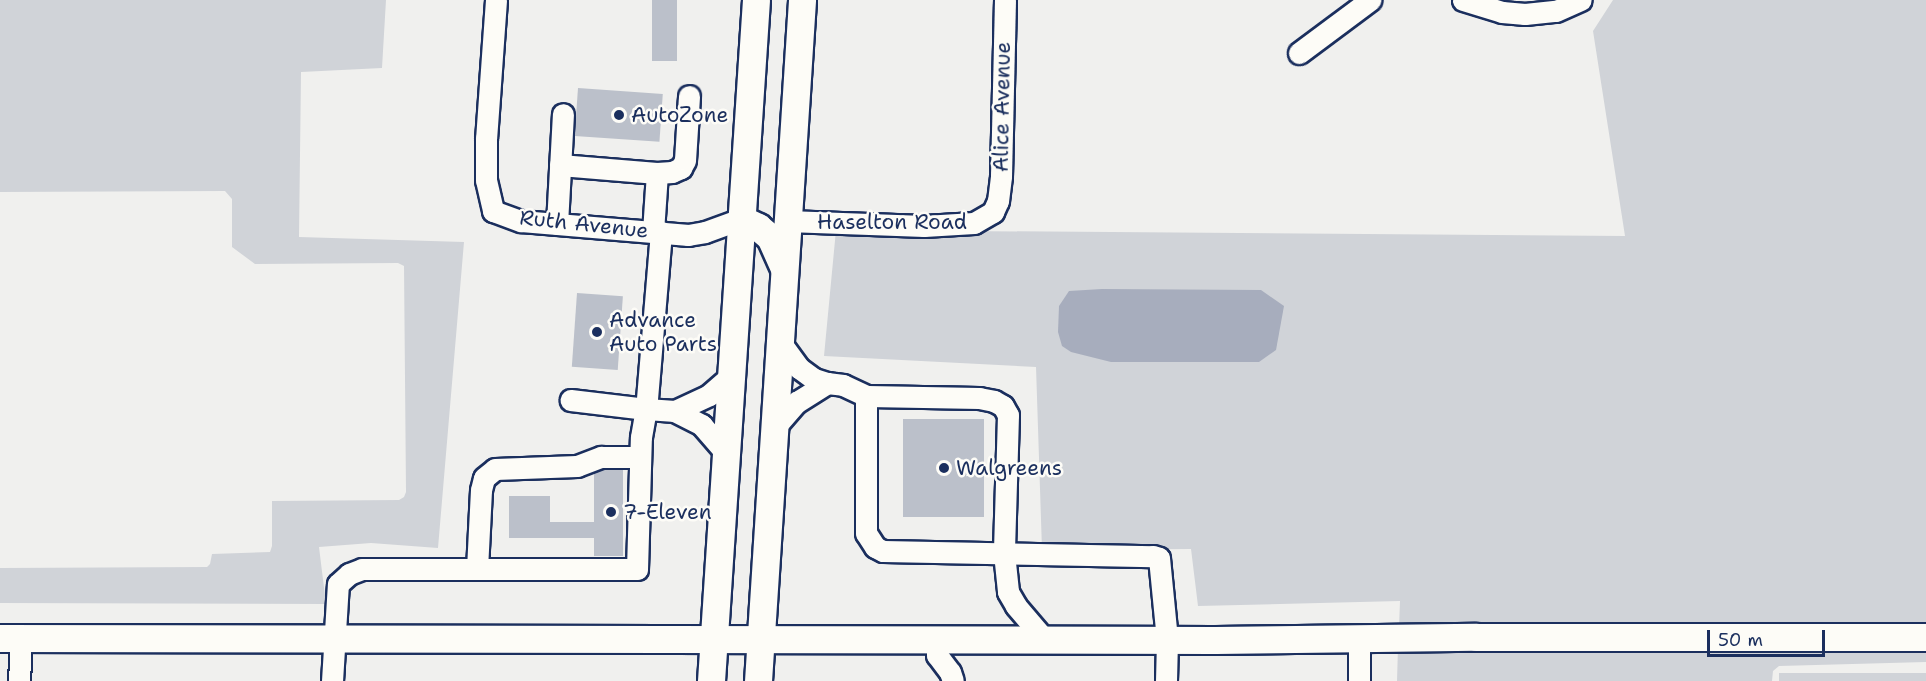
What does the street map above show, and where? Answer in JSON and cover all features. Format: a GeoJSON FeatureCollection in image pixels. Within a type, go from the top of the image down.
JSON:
{"type":"FeatureCollection","features":[{"type":"Feature","properties":{"kind":"main road"},"geometry":{"type":"LineString","coordinates":[[711,681],[756,0]]}},
{"type":"Feature","properties":{"kind":"main road"},"geometry":{"type":"LineString","coordinates":[[758,681],[802,0]]}},
{"type":"Feature","properties":{"kind":"main road"},"geometry":{"type":"LineString","coordinates":[[741,219],[758,227],[770,237],[784,269]]}},
{"type":"Feature","properties":{"kind":"main road"},"geometry":{"type":"LineString","coordinates":[[11,638],[1167,640],[1926,637]]}},
{"type":"Feature","properties":{"kind":"street","name":"Ruth Avenue"},"geometry":{"type":"LineString","coordinates":[[496,0],[486,138],[486,180],[493,211],[521,221],[657,232],[696,233],[741,219]]}},
{"type":"Feature","properties":{"kind":"street","name":"Alice Avenue"},"geometry":{"type":"LineString","coordinates":[[993,212],[998,201],[1001,176],[1005,0]]}},
{"type":"Feature","properties":{"kind":"street"},"geometry":{"type":"LineString","coordinates":[[1299,54],[1370,0]]}},
{"type":"Feature","properties":{"kind":"street"},"geometry":{"type":"LineString","coordinates":[[1463,0],[1502,12],[1525,14],[1556,11],[1581,0]]}},
{"type":"Feature","properties":{"kind":"street"},"geometry":{"type":"LineString","coordinates":[[560,165],[657,172],[672,172],[681,168],[686,160],[689,96]]}},
{"type":"Feature","properties":{"kind":"street"},"geometry":{"type":"LineString","coordinates":[[557,224],[563,114]]}},
{"type":"Feature","properties":{"kind":"street"},"geometry":{"type":"LineString","coordinates":[[332,681],[338,584],[349,574],[362,570],[637,569],[640,457],[646,409],[657,232],[657,172]]}},
{"type":"Feature","properties":{"kind":"street","name":"Haselton Road"},"geometry":{"type":"LineString","coordinates":[[787,221],[924,226],[974,223],[993,212]]}},
{"type":"Feature","properties":{"kind":"street"},"geometry":{"type":"LineString","coordinates":[[780,342],[799,368],[814,379],[843,385],[866,396],[979,398],[994,400],[1003,406],[1008,415],[1004,553],[1008,592],[1016,606],[1045,640]]}},
{"type":"Feature","properties":{"kind":"street"},"geometry":{"type":"LineString","coordinates":[[675,411],[709,395],[730,376]]}},
{"type":"Feature","properties":{"kind":"street"},"geometry":{"type":"LineString","coordinates":[[774,428],[796,402],[827,383]]}},
{"type":"Feature","properties":{"kind":"street"},"geometry":{"type":"LineString","coordinates":[[866,396],[866,532],[875,547],[883,551],[1153,556],[1159,558],[1167,640],[1166,681]]}},
{"type":"Feature","properties":{"kind":"street"},"geometry":{"type":"LineString","coordinates":[[571,400],[675,411],[702,425],[726,453]]}},
{"type":"Feature","properties":{"kind":"street"},"geometry":{"type":"LineString","coordinates":[[477,569],[481,489],[484,478],[495,469],[577,466],[601,457],[640,457]]}},
{"type":"Feature","properties":{"kind":"street"},"geometry":{"type":"LineString","coordinates":[[11,638],[19,681]]}},
{"type":"Feature","properties":{"kind":"street"},"geometry":{"type":"LineString","coordinates":[[1359,638],[1359,681]]}},
{"type":"Feature","properties":{"kind":"street"},"geometry":{"type":"LineString","coordinates":[[937,639],[937,655],[950,672],[953,681]]}},
{"type":"Feature","properties":{"kind":"shaded area"},"geometry":{"type":"Polygon","coordinates":[[[0,0],[386,0],[382,68],[301,72],[299,237],[464,242],[438,548],[371,543],[319,547],[326,604],[0,603],[0,568],[207,567],[212,554],[270,552],[272,501],[399,500],[406,492],[404,266],[398,263],[255,264],[232,247],[232,199],[225,191],[0,192],[0,0]]]}},
{"type":"Feature","properties":{"kind":"shaded area"},"geometry":{"type":"Polygon","coordinates":[[[1613,0],[1926,0],[1926,628],[1399,628],[1400,601],[1198,606],[1191,549],[1042,550],[1036,367],[824,356],[836,230],[1625,236],[1593,31],[1613,0]],[[1207,290],[1111,362],[1259,362],[1261,290],[1207,290]]]}},
{"type":"Feature","properties":{"kind":"shaded area"},"geometry":{"type":"Polygon","coordinates":[[[1926,646],[1926,662],[1779,666],[1773,671],[1772,681],[1397,681],[1398,647],[1926,646]]]}},
{"type":"Feature","properties":{"kind":"shaded area"},"geometry":{"type":"Polygon","coordinates":[[[1779,673],[1926,673],[1926,681],[1779,681],[1779,673]]]}},
{"type":"Feature","properties":{"kind":"water"},"geometry":{"type":"Polygon","coordinates":[[[1102,289],[1261,290],[1284,306],[1276,350],[1259,362],[1111,362],[1071,352],[1062,346],[1058,332],[1059,306],[1069,291],[1102,289]]]}},
{"type":"Feature","properties":{"kind":"building"},"geometry":{"type":"Polygon","coordinates":[[[652,0],[677,0],[677,61],[652,61],[652,0]]]}},
{"type":"Feature","properties":{"kind":"building","name":"AutoZone"},"geometry":{"type":"Polygon","coordinates":[[[578,88],[663,94],[659,142],[575,136],[578,88]]]}},
{"type":"Feature","properties":{"kind":"building","name":"Advance Auto Parts"},"geometry":{"type":"Polygon","coordinates":[[[577,293],[623,296],[618,370],[572,367],[577,293]]]}},
{"type":"Feature","properties":{"kind":"building","name":"Walgreens"},"geometry":{"type":"Polygon","coordinates":[[[903,419],[984,419],[984,517],[903,517],[903,419]]]}},
{"type":"Feature","properties":{"kind":"building"},"geometry":{"type":"Polygon","coordinates":[[[603,470],[623,470],[623,556],[594,556],[594,538],[509,538],[509,496],[550,496],[550,522],[594,522],[594,473],[603,470]]]}},
{"type":"Feature","properties":{"kind":"place","name":"AutoZone"},"geometry":{"type":"Point","coordinates":[619,115]}},
{"type":"Feature","properties":{"kind":"place","name":"Advance Auto Parts"},"geometry":{"type":"Point","coordinates":[597,332]}},
{"type":"Feature","properties":{"kind":"place","name":"Walgreens"},"geometry":{"type":"Point","coordinates":[944,468]}},
{"type":"Feature","properties":{"kind":"place","name":"7-Eleven"},"geometry":{"type":"Point","coordinates":[611,512]}}]}
